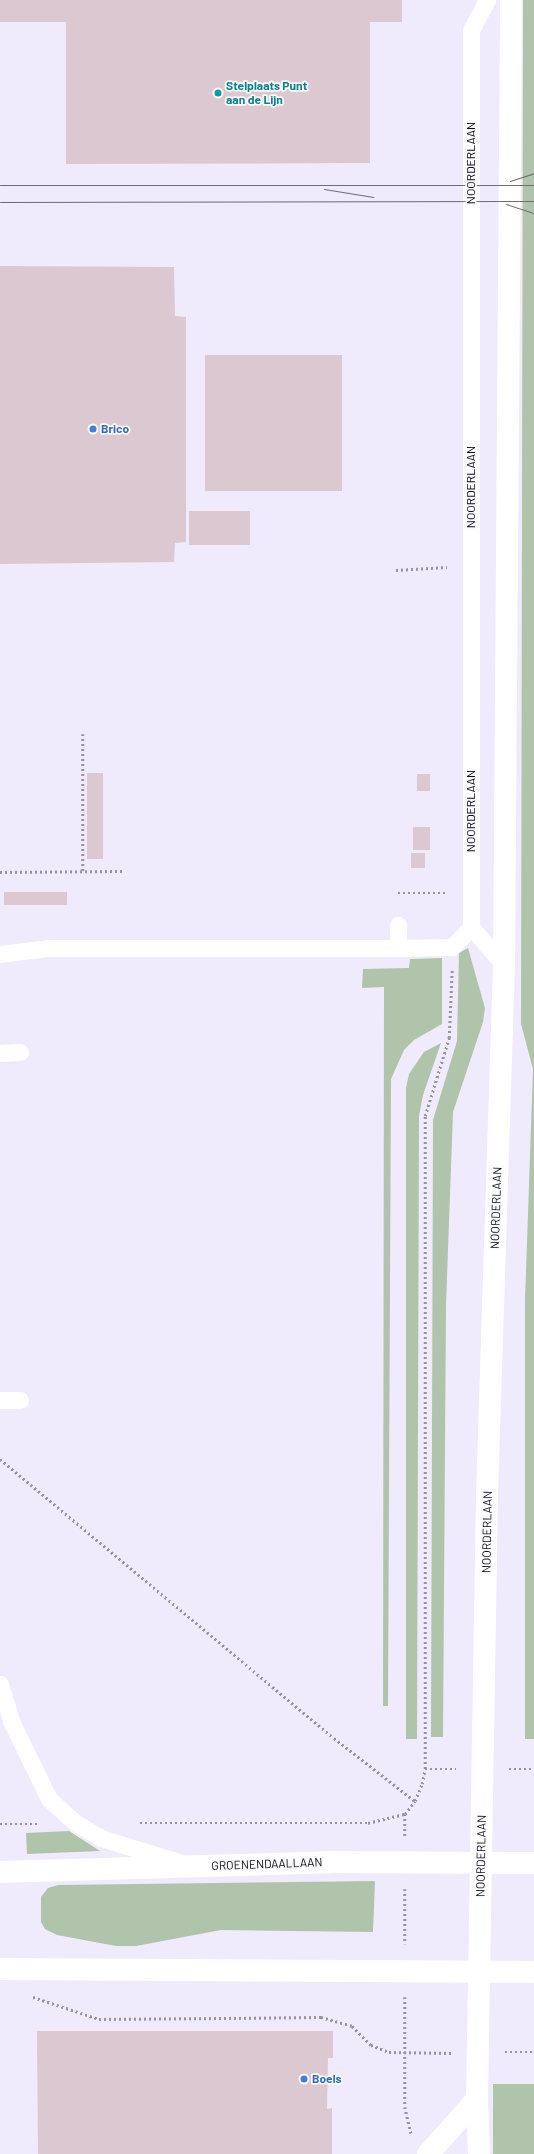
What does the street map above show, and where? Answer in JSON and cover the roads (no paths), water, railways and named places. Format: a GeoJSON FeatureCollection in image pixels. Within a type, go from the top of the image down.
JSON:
{"type":"FeatureCollection","features":[{"type":"Feature","properties":{"kind":"main road","name":"NOORDERLAAN"},"geometry":{"type":"LineString","coordinates":[[479,2154],[477,2052],[488,1486],[504,964],[511,0]]}},
{"type":"Feature","properties":{"kind":"main road","name":"GROENENDAALLAAN"},"geometry":{"type":"LineString","coordinates":[[0,1872],[191,1866],[405,1862],[534,1863]]}},
{"type":"Feature","properties":{"kind":"main road"},"geometry":{"type":"LineString","coordinates":[[0,1969],[126,1968],[534,1972]]}},
{"type":"Feature","properties":{"kind":"main road"},"geometry":{"type":"LineString","coordinates":[[429,2154],[477,2099]]}},
{"type":"Feature","properties":{"kind":"lane","name":"NOORDERLAAN"},"geometry":{"type":"LineString","coordinates":[[471,927],[471,30],[487,0]]}},
{"type":"Feature","properties":{"kind":"lane"},"geometry":{"type":"LineString","coordinates":[[398,925],[398,948]]}},
{"type":"Feature","properties":{"kind":"lane"},"geometry":{"type":"LineString","coordinates":[[0,954],[48,948],[452,947],[471,927],[504,964]]}},
{"type":"Feature","properties":{"kind":"lane"},"geometry":{"type":"LineString","coordinates":[[0,1053],[20,1052]]}},
{"type":"Feature","properties":{"kind":"lane"},"geometry":{"type":"LineString","coordinates":[[0,1400],[20,1400]]}},
{"type":"Feature","properties":{"kind":"lane"},"geometry":{"type":"LineString","coordinates":[[0,1684],[10,1721],[33,1770],[49,1799],[76,1823],[101,1838],[191,1866]]}},
{"type":"Feature","properties":{"kind":"tram line"},"geometry":{"type":"LineString","coordinates":[[510,181],[534,173]]}},
{"type":"Feature","properties":{"kind":"tram line"},"geometry":{"type":"LineString","coordinates":[[0,185],[534,185]]}},
{"type":"Feature","properties":{"kind":"tram line"},"geometry":{"type":"LineString","coordinates":[[324,189],[373,197]]}},
{"type":"Feature","properties":{"kind":"tram line"},"geometry":{"type":"LineString","coordinates":[[0,202],[534,201]]}},
{"type":"Feature","properties":{"kind":"tram line"},"geometry":{"type":"LineString","coordinates":[[506,204],[534,213]]}},
{"type":"Feature","properties":{"kind":"place","name":"Stelplaats Punt aan de Lijn"},"geometry":{"type":"Point","coordinates":[218,93]}},
{"type":"Feature","properties":{"kind":"place","name":"Brico"},"geometry":{"type":"Point","coordinates":[93,429]}},
{"type":"Feature","properties":{"kind":"place","name":"Boels"},"geometry":{"type":"Point","coordinates":[304,2079]}}]}
